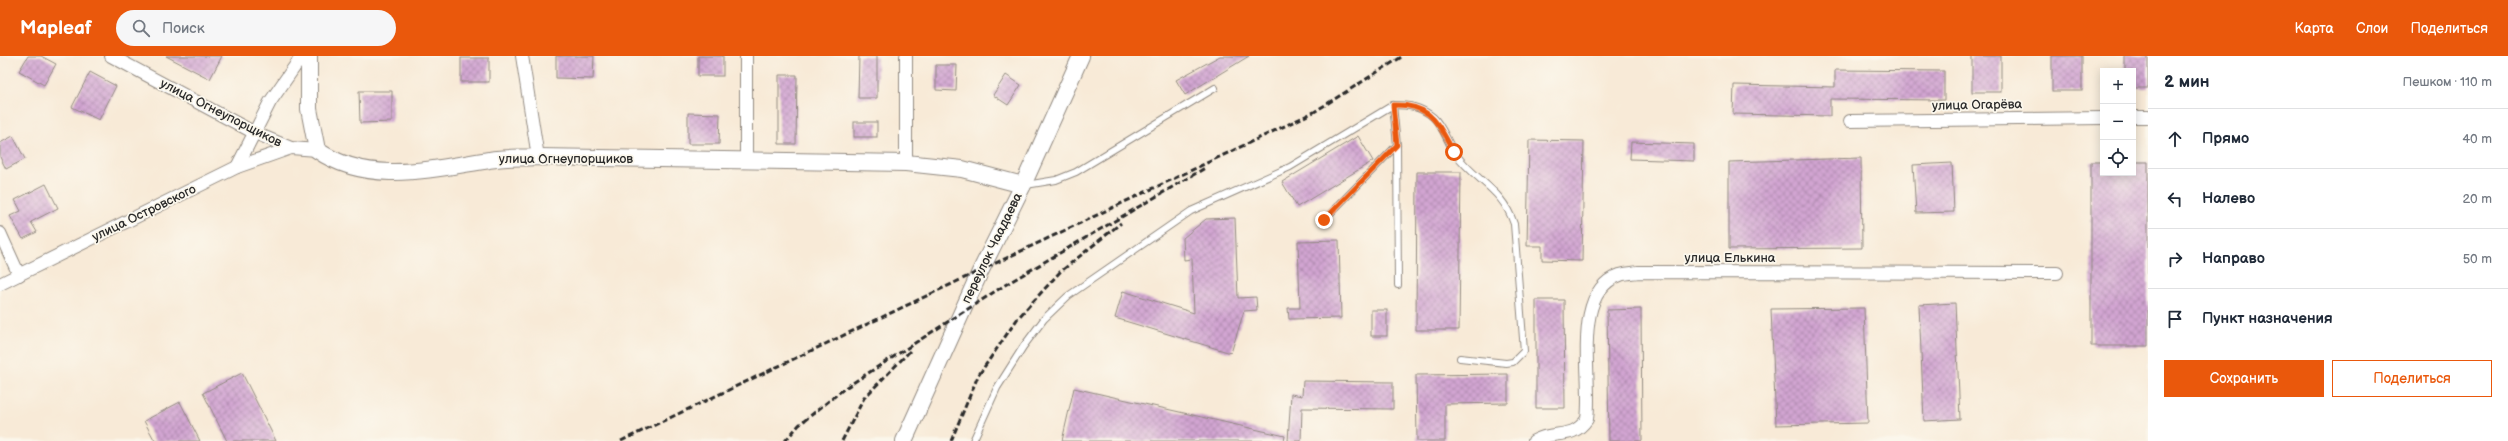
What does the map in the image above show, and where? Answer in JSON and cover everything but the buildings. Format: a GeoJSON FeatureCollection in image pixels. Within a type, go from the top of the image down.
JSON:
{"type":"FeatureCollection","features":[{"type":"Feature","properties":{"kind":"street","name":"улица Огнеупорщиков"},"geometry":{"type":"LineString","coordinates":[[111,56],[255,133],[291,148],[317,150],[347,167],[378,172],[407,172],[444,168],[490,159],[538,157],[906,163],[962,168],[1023,185]]}},
{"type":"Feature","properties":{"kind":"street"},"geometry":{"type":"LineString","coordinates":[[237,167],[270,102],[302,56]]}},
{"type":"Feature","properties":{"kind":"street"},"geometry":{"type":"LineString","coordinates":[[309,56],[309,109],[317,150]]}},
{"type":"Feature","properties":{"kind":"street"},"geometry":{"type":"LineString","coordinates":[[522,56],[538,157]]}},
{"type":"Feature","properties":{"kind":"street"},"geometry":{"type":"LineString","coordinates":[[746,56],[746,161]]}},
{"type":"Feature","properties":{"kind":"street"},"geometry":{"type":"LineString","coordinates":[[906,56],[906,163]]}},
{"type":"Feature","properties":{"kind":"street","name":"переулок Чаадаева"},"geometry":{"type":"LineString","coordinates":[[907,440],[980,272],[1023,185],[1081,56]]}},
{"type":"Feature","properties":{"kind":"street"},"geometry":{"type":"LineString","coordinates":[[2136,117],[2148,117]]}},
{"type":"Feature","properties":{"kind":"street","name":"улица Огарёва"},"geometry":{"type":"LineString","coordinates":[[1850,121],[2100,118]]}},
{"type":"Feature","properties":{"kind":"street","name":"улица Островского"},"geometry":{"type":"LineString","coordinates":[[0,284],[237,167],[291,148]]}},
{"type":"Feature","properties":{"kind":"street"},"geometry":{"type":"LineString","coordinates":[[0,233],[19,275]]}},
{"type":"Feature","properties":{"kind":"street","name":"улица Елькина"},"geometry":{"type":"LineString","coordinates":[[1534,441],[1574,433],[1587,419],[1588,321],[1592,302],[1603,286],[1619,275],[1638,272],[2057,273]]}},
{"type":"Feature","properties":{"kind":"lane"},"geometry":{"type":"LineString","coordinates":[[1023,185],[1056,180],[1076,172],[1215,88]]}},
{"type":"Feature","properties":{"kind":"lane"},"geometry":{"type":"LineString","coordinates":[[1393,105],[1397,145],[1398,285]]}},
{"type":"Feature","properties":{"kind":"lane"},"geometry":{"type":"LineString","coordinates":[[973,441],[997,388],[1023,347],[1044,320],[1068,296],[1190,211],[1290,166],[1393,105],[1409,105],[1422,109],[1434,118],[1454,152],[1468,169],[1500,196],[1508,207],[1514,224],[1524,351],[1513,362],[1506,363],[1460,358]]}},
{"type":"Feature","properties":{"kind":"lane"},"geometry":{"type":"LineString","coordinates":[[1324,220],[1397,145]]}},
{"type":"Feature","properties":{"kind":"railway"},"geometry":{"type":"LineString","coordinates":[[621,441],[1314,112],[1403,56]]}},
{"type":"Feature","properties":{"kind":"railway"},"geometry":{"type":"LineString","coordinates":[[785,441],[799,425],[845,388],[1005,285],[1205,168]]}},
{"type":"Feature","properties":{"kind":"railway"},"geometry":{"type":"LineString","coordinates":[[951,441],[978,376],[1018,318],[1060,272],[1121,223]]}},
{"type":"Feature","properties":{"kind":"railway"},"geometry":{"type":"LineString","coordinates":[[842,441],[864,398],[910,351]]}},
{"type":"Feature","properties":{"kind":"route"},"geometry":{"type":"LineString","coordinates":[[1324,220],[1397,145],[1393,105],[1409,105],[1422,109],[1434,118],[1454,152]]}}]}
